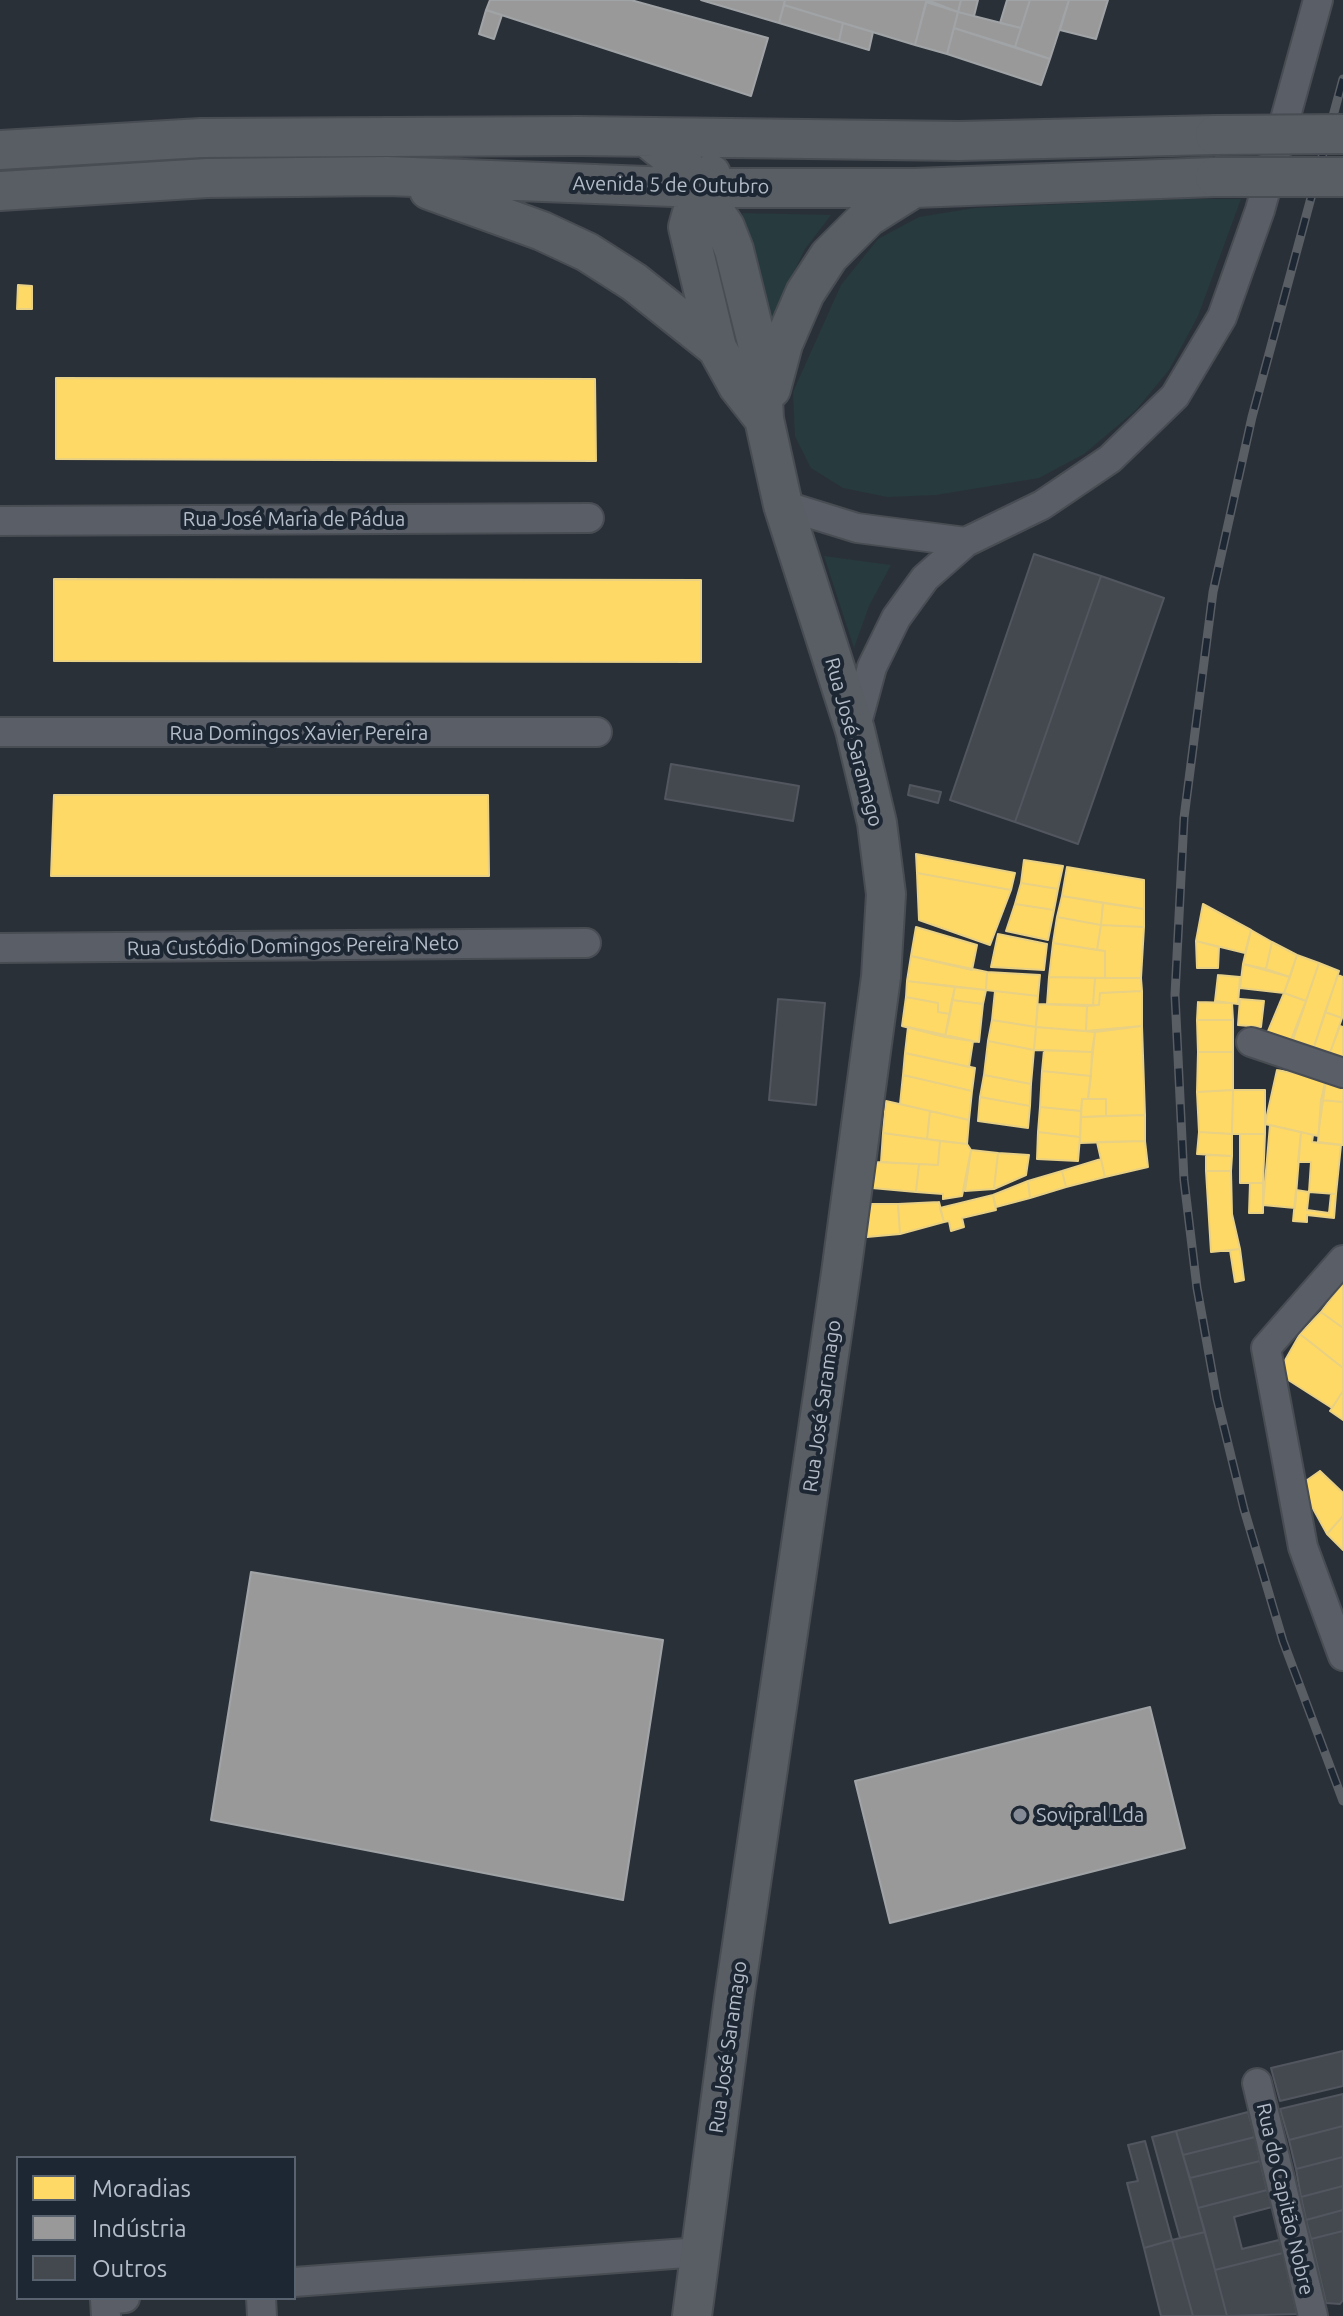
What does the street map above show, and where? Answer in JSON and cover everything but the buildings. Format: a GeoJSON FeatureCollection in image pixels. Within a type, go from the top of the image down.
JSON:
{"type":"FeatureCollection","features":[{"type":"Feature","properties":{"kind":"street"},"geometry":{"type":"LineString","coordinates":[[855,730],[872,667],[896,618],[925,578],[966,542],[1042,505],[1110,459],[1175,396],[1222,317],[1260,210],[1318,0]]}},
{"type":"Feature","properties":{"kind":"street"},"geometry":{"type":"LineString","coordinates":[[0,150],[201,138],[646,137],[785,141],[1343,134]]}},
{"type":"Feature","properties":{"kind":"street","name":"Rua José Saramago"},"geometry":{"type":"LineString","coordinates":[[646,137],[671,154],[699,188],[725,227],[734,250],[761,359],[764,419],[783,505],[855,730],[877,823],[886,894],[881,977],[692,2316]]}},
{"type":"Feature","properties":{"kind":"street"},"geometry":{"type":"LineString","coordinates":[[764,419],[738,386],[717,348],[690,246],[689,219],[699,188],[716,168],[739,154],[785,141]]}},
{"type":"Feature","properties":{"kind":"street"},"geometry":{"type":"LineString","coordinates":[[387,176],[528,225],[587,252],[634,282],[717,348]]}},
{"type":"Feature","properties":{"kind":"street","name":"Avenida 5 de Outubro"},"geometry":{"type":"LineString","coordinates":[[0,191],[207,178],[387,176],[699,188],[914,188],[1215,177],[1343,177]]}},
{"type":"Feature","properties":{"kind":"street"},"geometry":{"type":"LineString","coordinates":[[764,419],[783,344],[805,293],[829,256],[868,217],[914,188]]}},
{"type":"Feature","properties":{"kind":"street"},"geometry":{"type":"LineString","coordinates":[[783,505],[857,528],[966,542]]}},
{"type":"Feature","properties":{"kind":"street","name":"Rua José Maria de Pádua"},"geometry":{"type":"LineString","coordinates":[[0,521],[589,518]]}},
{"type":"Feature","properties":{"kind":"street","name":"Rua Domingos Xavier Pereira"},"geometry":{"type":"LineString","coordinates":[[0,732],[597,732]]}},
{"type":"Feature","properties":{"kind":"street","name":"Rua Custódio Domingos Pereira Neto"},"geometry":{"type":"LineString","coordinates":[[0,948],[586,943]]}},
{"type":"Feature","properties":{"kind":"street"},"geometry":{"type":"LineString","coordinates":[[1251,1042],[1343,1073]]}},
{"type":"Feature","properties":{"kind":"street"},"geometry":{"type":"LineString","coordinates":[[1343,1260],[1266,1348],[1303,1547],[1343,1656]]}},
{"type":"Feature","properties":{"kind":"street","name":"Rua do Capitão Nobre"},"geometry":{"type":"LineString","coordinates":[[1257,2083],[1313,2316]]}},
{"type":"Feature","properties":{"kind":"street"},"geometry":{"type":"LineString","coordinates":[[296,2282],[700,2252]]}},
{"type":"Feature","properties":{"kind":"green space"},"geometry":{"type":"Polygon","coordinates":[[[1241,199],[1198,316],[1169,370],[1136,410],[1084,454],[1039,478],[936,495],[887,497],[843,488],[811,468],[795,436],[793,392],[841,285],[878,239],[919,217],[974,208],[1241,199]]]}},
{"type":"Feature","properties":{"kind":"green space"},"geometry":{"type":"Polygon","coordinates":[[[742,213],[831,215],[805,249],[770,321],[742,213]]]}},
{"type":"Feature","properties":{"kind":"green space"},"geometry":{"type":"Polygon","coordinates":[[[824,556],[891,565],[869,606],[854,648],[824,556]]]}},
{"type":"Feature","properties":{"kind":"railway"},"geometry":{"type":"LineString","coordinates":[[1343,79],[1252,417],[1213,592],[1184,818],[1175,995],[1184,1180],[1197,1288],[1217,1399],[1244,1509],[1283,1641],[1343,1801]]}},
{"type":"Feature","properties":{"kind":"place","name":"Sovipral Lda"},"geometry":{"type":"Point","coordinates":[1020,1815]}}]}
